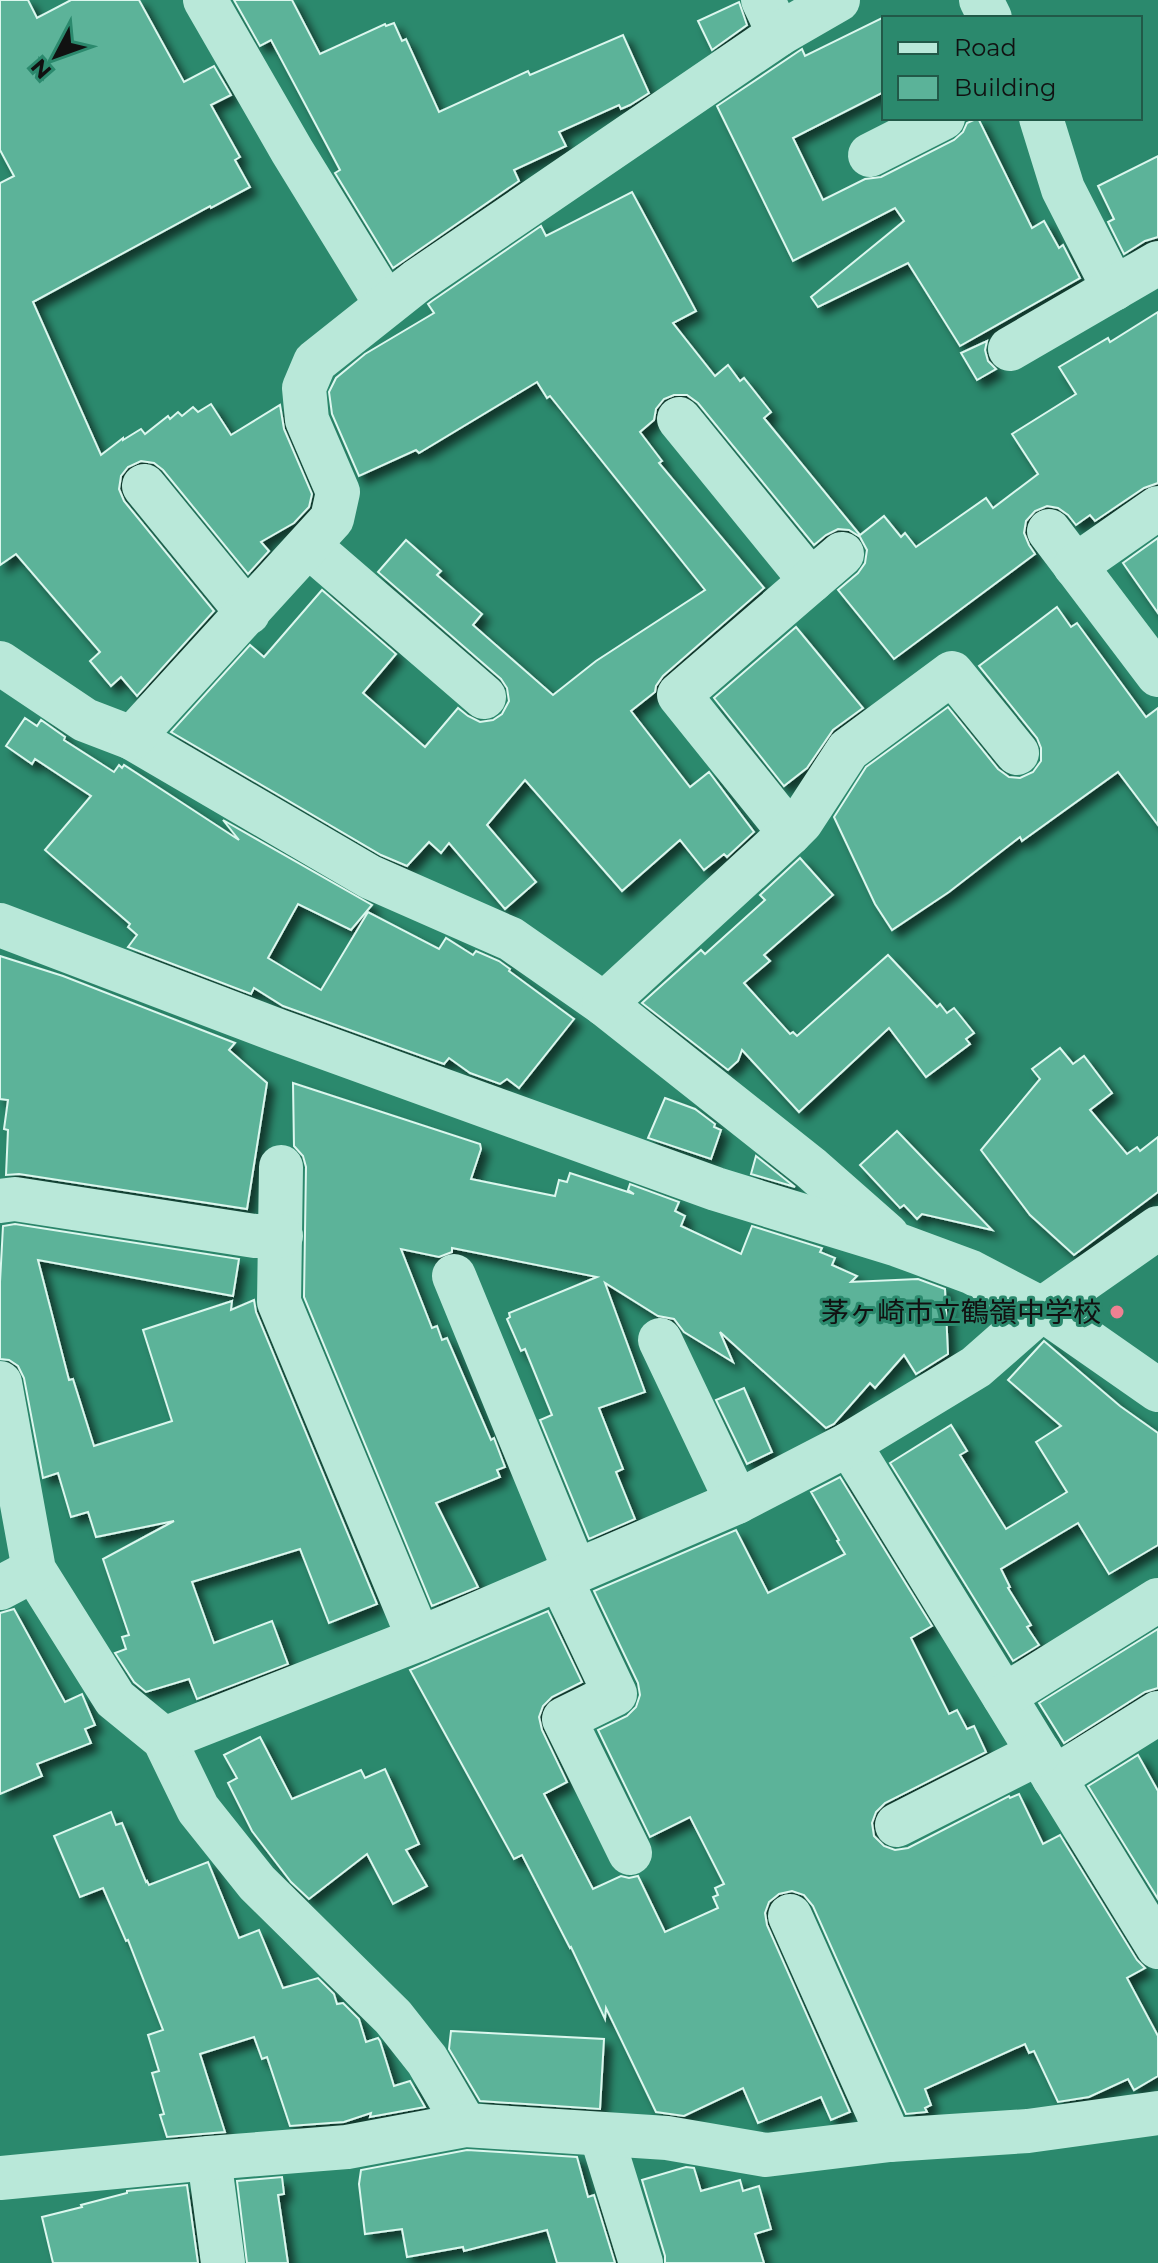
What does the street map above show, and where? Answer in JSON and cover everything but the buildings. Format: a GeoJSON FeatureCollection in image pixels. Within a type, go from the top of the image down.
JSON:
{"type":"FeatureCollection","features":[{"type":"Feature","properties":{"kind":"street"},"geometry":{"type":"LineString","coordinates":[[205,0],[292,151],[386,304]]}},
{"type":"Feature","properties":{"kind":"street"},"geometry":{"type":"LineString","coordinates":[[132,738],[332,519],[338,492],[307,420],[304,388],[315,362],[386,304],[771,17],[838,0]]}},
{"type":"Feature","properties":{"kind":"street"},"geometry":{"type":"LineString","coordinates":[[870,155],[939,120]]}},
{"type":"Feature","properties":{"kind":"street"},"geometry":{"type":"LineString","coordinates":[[1042,120],[1063,189],[1114,289]]}},
{"type":"Feature","properties":{"kind":"street"},"geometry":{"type":"LineString","coordinates":[[1010,349],[1158,263]]}},
{"type":"Feature","properties":{"kind":"street"},"geometry":{"type":"LineString","coordinates":[[679,419],[826,568],[679,695],[790,833]]}},
{"type":"Feature","properties":{"kind":"street"},"geometry":{"type":"LineString","coordinates":[[144,486],[248,613]]}},
{"type":"Feature","properties":{"kind":"street"},"geometry":{"type":"LineString","coordinates":[[1075,566],[1158,508]]}},
{"type":"Feature","properties":{"kind":"street"},"geometry":{"type":"LineString","coordinates":[[1049,531],[1158,675]]}},
{"type":"Feature","properties":{"kind":"street"},"geometry":{"type":"LineString","coordinates":[[309,546],[484,697]]}},
{"type":"Feature","properties":{"kind":"street"},"geometry":{"type":"LineString","coordinates":[[3,670],[85,720],[132,738],[370,877],[511,939],[604,1004],[811,1168],[898,1245]]}},
{"type":"Feature","properties":{"kind":"street"},"geometry":{"type":"LineString","coordinates":[[604,1004],[801,822],[848,750],[952,673],[1017,753]]}},
{"type":"Feature","properties":{"kind":"street"},"geometry":{"type":"LineString","coordinates":[[0,925],[279,1031],[716,1189],[898,1245],[971,1272],[1042,1309],[1158,1390]]}},
{"type":"Feature","properties":{"kind":"street"},"geometry":{"type":"LineString","coordinates":[[281,1167],[279,1302],[419,1639]]}},
{"type":"Feature","properties":{"kind":"street"},"geometry":{"type":"LineString","coordinates":[[0,1201],[15,1199],[255,1236],[281,1236]]}},
{"type":"Feature","properties":{"kind":"street"},"geometry":{"type":"LineString","coordinates":[[164,1739],[419,1639],[737,1502],[849,1444],[976,1367],[1042,1309],[1158,1228]]}},
{"type":"Feature","properties":{"kind":"street"},"geometry":{"type":"LineString","coordinates":[[454,1276],[615,1694],[564,1719],[630,1853]]}},
{"type":"Feature","properties":{"kind":"street"},"geometry":{"type":"LineString","coordinates":[[660,1340],[737,1502]]}},
{"type":"Feature","properties":{"kind":"street"},"geometry":{"type":"LineString","coordinates":[[0,1383],[17,1579],[115,1699],[164,1739],[198,1809],[257,1883],[393,2017],[427,2060],[465,2125]]}},
{"type":"Feature","properties":{"kind":"street"},"geometry":{"type":"LineString","coordinates":[[849,1444],[1158,1947]]}},
{"type":"Feature","properties":{"kind":"street"},"geometry":{"type":"LineString","coordinates":[[1004,1696],[1158,1600]]}},
{"type":"Feature","properties":{"kind":"street"},"geometry":{"type":"LineString","coordinates":[[897,1825],[1046,1766],[1158,1713]]}},
{"type":"Feature","properties":{"kind":"street"},"geometry":{"type":"LineString","coordinates":[[790,1916],[890,2140]]}},
{"type":"Feature","properties":{"kind":"street"},"geometry":{"type":"LineString","coordinates":[[0,2178],[347,2147],[465,2125],[667,2138],[766,2155],[890,2140],[1028,2131],[1158,2113]]}},
{"type":"Feature","properties":{"kind":"street"},"geometry":{"type":"LineString","coordinates":[[601,2134],[641,2263]]}},
{"type":"Feature","properties":{"kind":"street"},"geometry":{"type":"LineString","coordinates":[[209,2158],[223,2263]]}},
{"type":"Feature","properties":{"kind":"place","name":"茅ヶ崎市立鶴嶺中学校"},"geometry":{"type":"Point","coordinates":[1117,1312]}}]}
